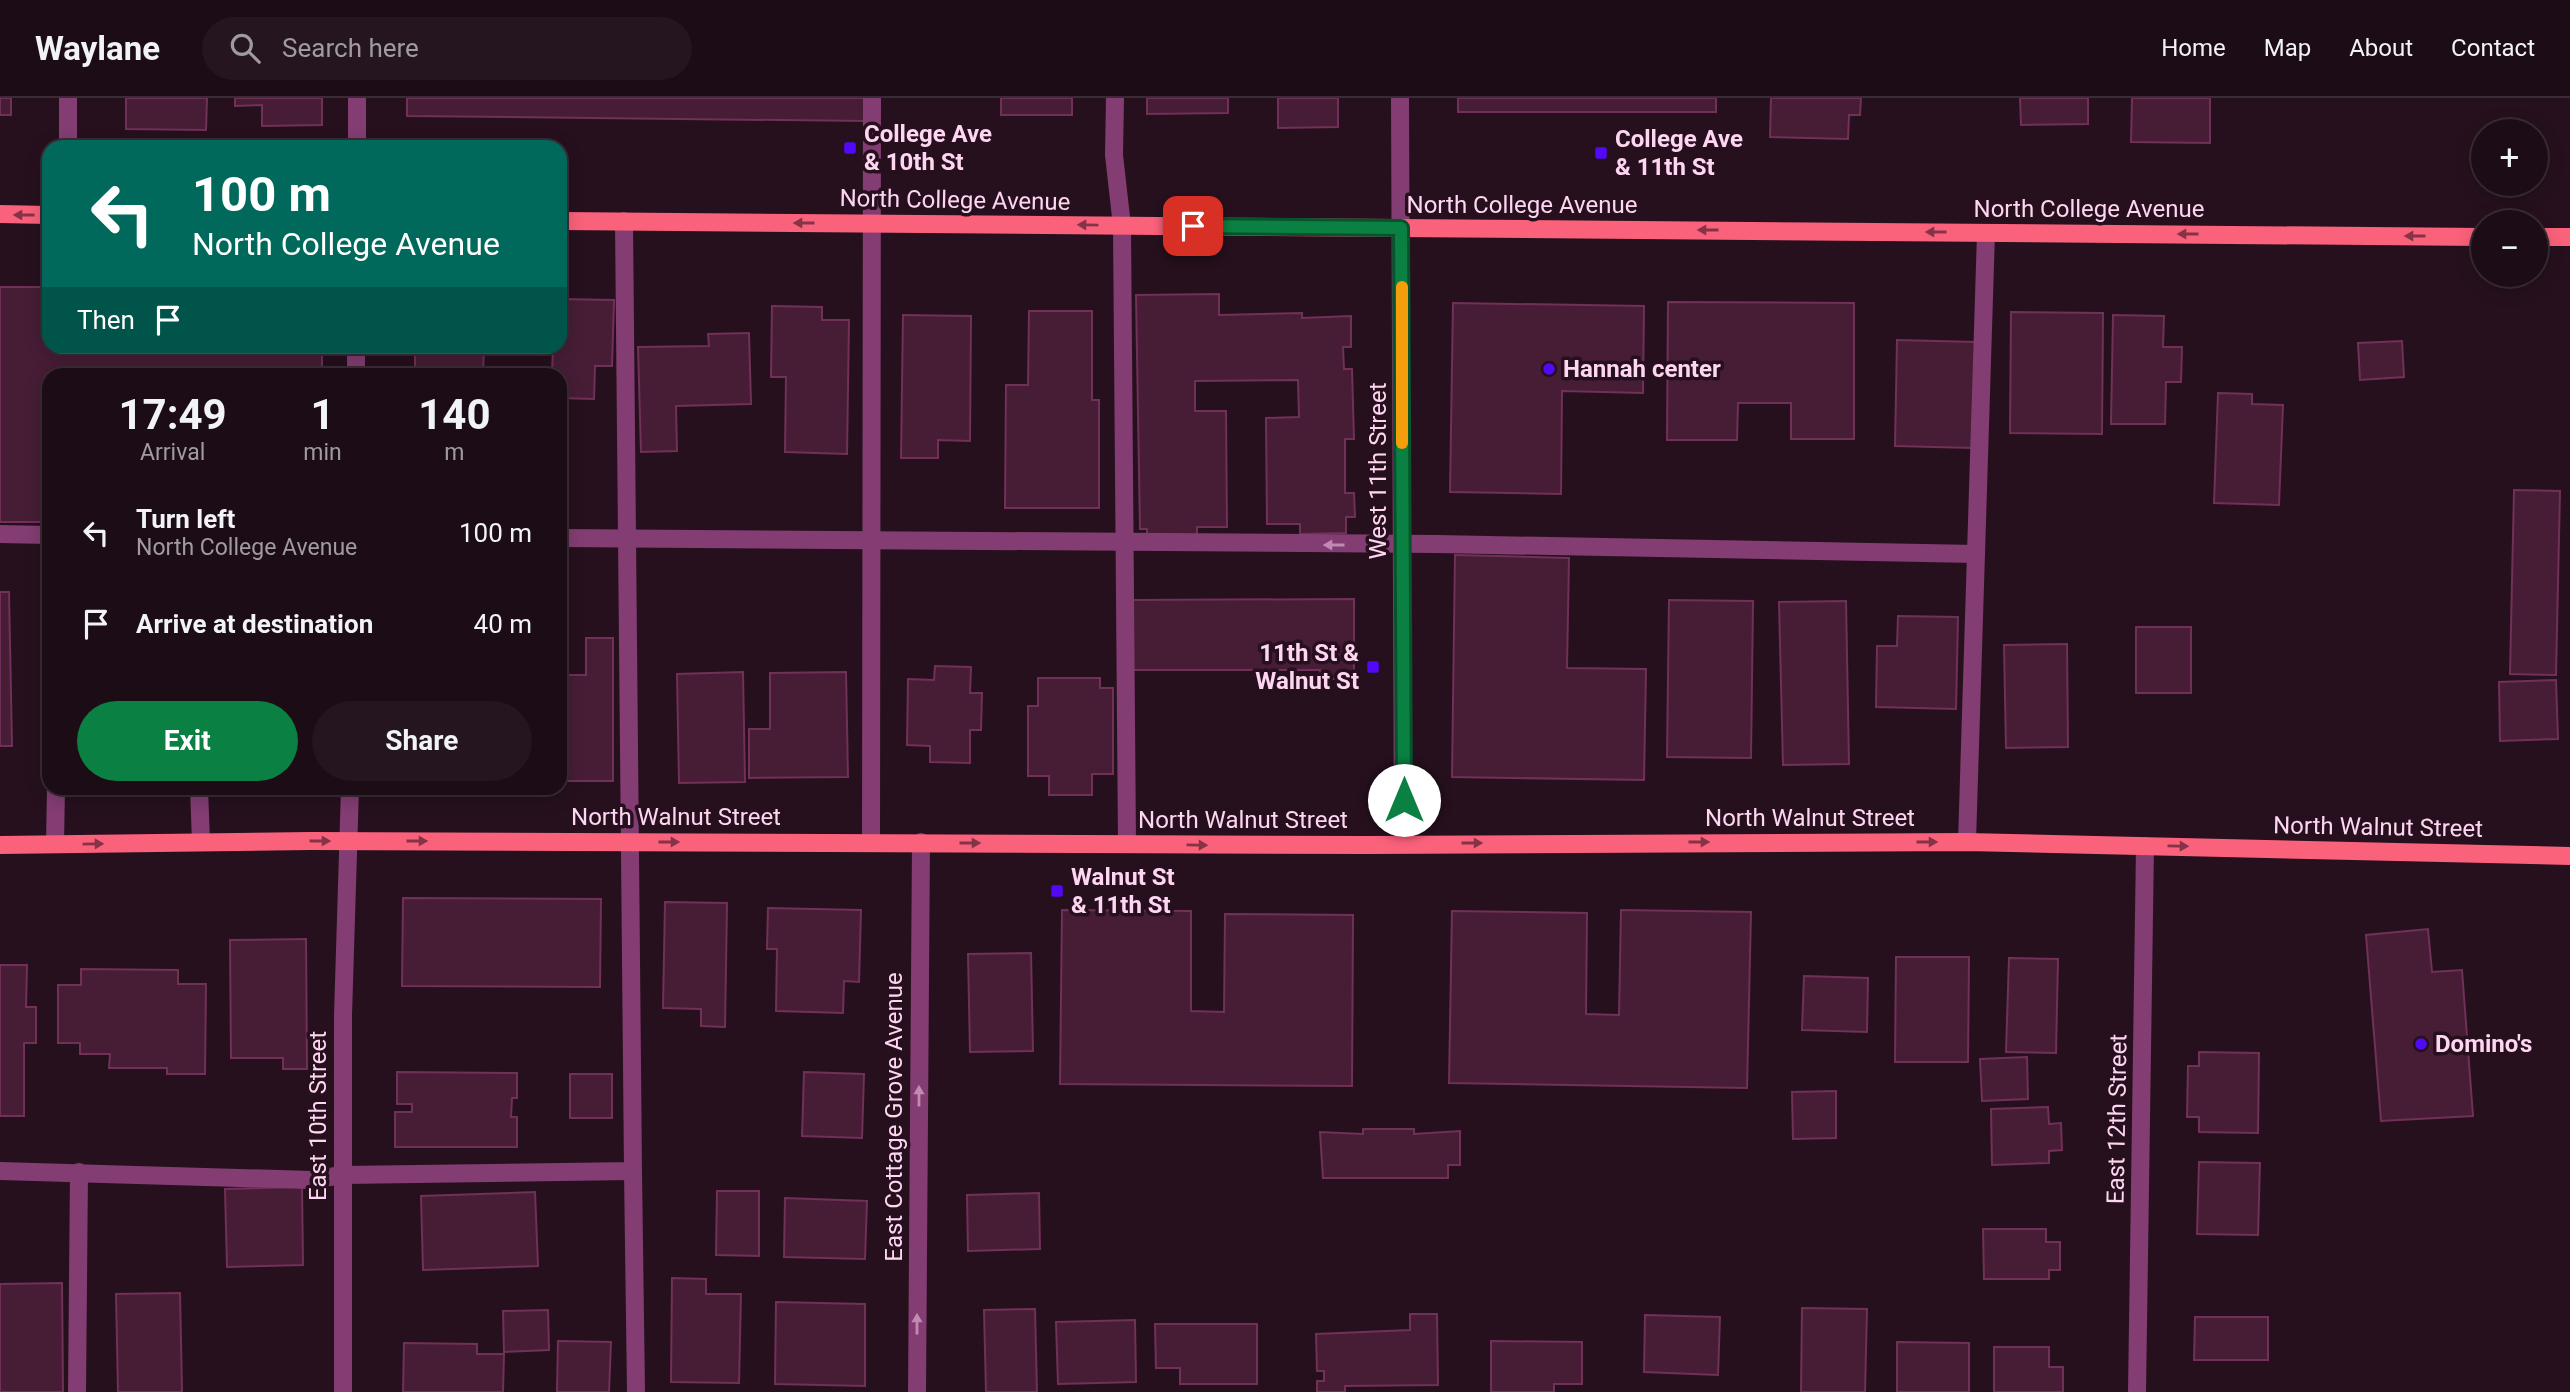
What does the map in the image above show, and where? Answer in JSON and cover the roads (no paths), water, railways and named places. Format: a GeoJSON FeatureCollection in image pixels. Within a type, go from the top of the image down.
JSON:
{"type":"FeatureCollection","features":[{"type":"Feature","properties":{"kind":"main road"},"geometry":{"type":"LineString","coordinates":[[0,215],[42,215]]}},
{"type":"Feature","properties":{"kind":"main road","name":"North College Avenue"},"geometry":{"type":"LineString","coordinates":[[567,220],[2471,237]]}},
{"type":"Feature","properties":{"kind":"main road"},"geometry":{"type":"LineString","coordinates":[[2548,237],[2570,237]]}},
{"type":"Feature","properties":{"kind":"main road","name":"North Walnut Street"},"geometry":{"type":"LineString","coordinates":[[0,845],[348,841],[1127,844],[1967,842],[2570,856]]}},
{"type":"Feature","properties":{"kind":"street"},"geometry":{"type":"LineString","coordinates":[[68,98],[68,140]]}},
{"type":"Feature","properties":{"kind":"street"},"geometry":{"type":"LineString","coordinates":[[357,98],[357,140]]}},
{"type":"Feature","properties":{"kind":"street"},"geometry":{"type":"LineString","coordinates":[[871,842],[872,98]]}},
{"type":"Feature","properties":{"kind":"street"},"geometry":{"type":"LineString","coordinates":[[1115,98],[1114,155],[1122,226],[1127,844]]}},
{"type":"Feature","properties":{"kind":"street","name":"West 11th Street"},"geometry":{"type":"LineString","coordinates":[[1400,98],[1403,843]]}},
{"type":"Feature","properties":{"kind":"street"},"geometry":{"type":"LineString","coordinates":[[624,221],[628,842],[636,1392]]}},
{"type":"Feature","properties":{"kind":"street"},"geometry":{"type":"LineString","coordinates":[[1967,842],[1986,233]]}},
{"type":"Feature","properties":{"kind":"street"},"geometry":{"type":"LineString","coordinates":[[0,534],[42,535]]}},
{"type":"Feature","properties":{"kind":"street"},"geometry":{"type":"LineString","coordinates":[[567,538],[1403,545],[1976,554]]}},
{"type":"Feature","properties":{"kind":"street"},"geometry":{"type":"LineString","coordinates":[[55,844],[56,795]]}},
{"type":"Feature","properties":{"kind":"street"},"geometry":{"type":"LineString","coordinates":[[198,795],[201,842]]}},
{"type":"Feature","properties":{"kind":"street","name":"East 10th Street"},"geometry":{"type":"LineString","coordinates":[[343,1392],[342,1175],[350,795]]}},
{"type":"Feature","properties":{"kind":"street","name":"East Cottage Grove Avenue"},"geometry":{"type":"LineString","coordinates":[[917,1392],[921,842]]}},
{"type":"Feature","properties":{"kind":"street","name":"East 12th Street"},"geometry":{"type":"LineString","coordinates":[[2137,1392],[2145,846]]}},
{"type":"Feature","properties":{"kind":"street"},"geometry":{"type":"LineString","coordinates":[[0,1171],[311,1180],[342,1175],[633,1171]]}},
{"type":"Feature","properties":{"kind":"street"},"geometry":{"type":"LineString","coordinates":[[77,1392],[79,1172]]}},
{"type":"Feature","properties":{"kind":"place","name":"College Ave & 10th St"},"geometry":{"type":"Point","coordinates":[850,148]}},
{"type":"Feature","properties":{"kind":"place","name":"College Ave & 11th St"},"geometry":{"type":"Point","coordinates":[1601,153]}},
{"type":"Feature","properties":{"kind":"place","name":"Hannah center"},"geometry":{"type":"Point","coordinates":[1549,369]}},
{"type":"Feature","properties":{"kind":"place","name":"11th St & Walnut St"},"geometry":{"type":"Point","coordinates":[1373,667]}},
{"type":"Feature","properties":{"kind":"place","name":"Walnut St & 11th St"},"geometry":{"type":"Point","coordinates":[1057,891]}},
{"type":"Feature","properties":{"kind":"place","name":"Domino's"},"geometry":{"type":"Point","coordinates":[2421,1044]}}]}
